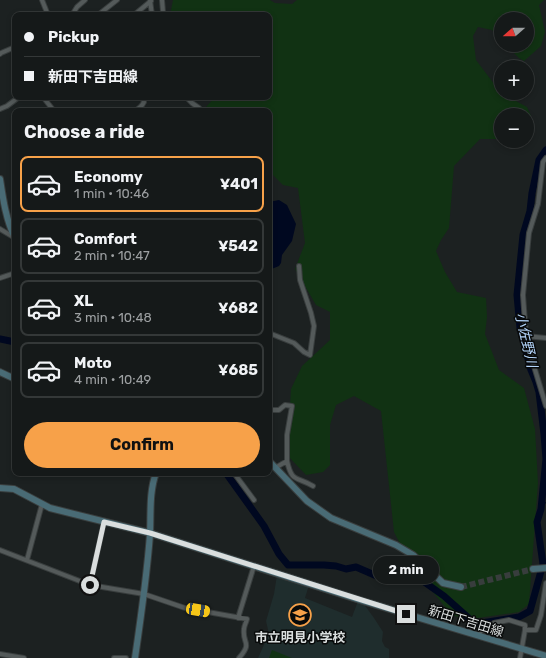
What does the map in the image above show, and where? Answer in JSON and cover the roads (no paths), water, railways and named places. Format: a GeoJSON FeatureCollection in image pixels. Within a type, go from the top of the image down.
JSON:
{"type":"FeatureCollection","features":[{"type":"Feature","properties":{"kind":"main road"},"geometry":{"type":"LineString","coordinates":[[0,179],[4,205],[12,232]]}},
{"type":"Feature","properties":{"kind":"main road"},"geometry":{"type":"LineString","coordinates":[[0,372],[12,378]]}},
{"type":"Feature","properties":{"kind":"main road"},"geometry":{"type":"LineString","coordinates":[[272,464],[307,501],[331,518],[396,546],[413,555],[443,583],[461,587]]}},
{"type":"Feature","properties":{"kind":"main road"},"geometry":{"type":"LineString","coordinates":[[135,658],[144,594],[150,533],[151,493],[155,476]]}},
{"type":"Feature","properties":{"kind":"main road","name":"新田下吉田線"},"geometry":{"type":"LineString","coordinates":[[0,488],[14,489],[50,508],[150,533],[522,650],[546,656]]}},
{"type":"Feature","properties":{"kind":"main road"},"geometry":{"type":"LineString","coordinates":[[536,569],[546,568]]}},
{"type":"Feature","properties":{"kind":"street"},"geometry":{"type":"LineString","coordinates":[[42,0],[47,12]]}},
{"type":"Feature","properties":{"kind":"street"},"geometry":{"type":"LineString","coordinates":[[74,12],[85,0]]}},
{"type":"Feature","properties":{"kind":"street"},"geometry":{"type":"LineString","coordinates":[[102,12],[117,0]]}},
{"type":"Feature","properties":{"kind":"street"},"geometry":{"type":"LineString","coordinates":[[162,0],[163,12]]}},
{"type":"Feature","properties":{"kind":"street"},"geometry":{"type":"LineString","coordinates":[[137,12],[150,1]]}},
{"type":"Feature","properties":{"kind":"street"},"geometry":{"type":"LineString","coordinates":[[150,1],[152,12]]}},
{"type":"Feature","properties":{"kind":"street"},"geometry":{"type":"LineString","coordinates":[[0,54],[1,52],[12,48]]}},
{"type":"Feature","properties":{"kind":"street"},"geometry":{"type":"LineString","coordinates":[[0,109],[15,100]]}},
{"type":"Feature","properties":{"kind":"street"},"geometry":{"type":"LineString","coordinates":[[45,100],[52,108]]}},
{"type":"Feature","properties":{"kind":"street"},"geometry":{"type":"LineString","coordinates":[[189,100],[199,108]]}},
{"type":"Feature","properties":{"kind":"street"},"geometry":{"type":"LineString","coordinates":[[546,158],[543,162],[538,204],[529,233],[523,296],[526,336],[546,406]]}},
{"type":"Feature","properties":{"kind":"street"},"geometry":{"type":"LineString","coordinates":[[0,229],[12,236]]}},
{"type":"Feature","properties":{"kind":"street"},"geometry":{"type":"LineString","coordinates":[[272,334],[294,343],[310,355],[314,326],[300,280],[299,266]]}},
{"type":"Feature","properties":{"kind":"street"},"geometry":{"type":"LineString","coordinates":[[0,278],[12,274]]}},
{"type":"Feature","properties":{"kind":"street"},"geometry":{"type":"LineString","coordinates":[[526,336],[546,338]]}},
{"type":"Feature","properties":{"kind":"street"},"geometry":{"type":"LineString","coordinates":[[272,410],[278,410],[285,405],[292,406],[287,435],[287,461],[289,470],[294,479],[304,481],[312,486]]}},
{"type":"Feature","properties":{"kind":"street"},"geometry":{"type":"LineString","coordinates":[[275,468],[287,461]]}},
{"type":"Feature","properties":{"kind":"street"},"geometry":{"type":"LineString","coordinates":[[236,476],[254,500]]}},
{"type":"Feature","properties":{"kind":"street"},"geometry":{"type":"LineString","coordinates":[[27,560],[42,504]]}},
{"type":"Feature","properties":{"kind":"street"},"geometry":{"type":"LineString","coordinates":[[90,585],[104,522]]}},
{"type":"Feature","properties":{"kind":"street"},"geometry":{"type":"LineString","coordinates":[[0,550],[90,585],[144,594],[185,608],[247,619],[244,629],[247,644],[239,658]]}},
{"type":"Feature","properties":{"kind":"street"},"geometry":{"type":"LineString","coordinates":[[238,618],[254,566]]}},
{"type":"Feature","properties":{"kind":"street"},"geometry":{"type":"LineString","coordinates":[[525,630],[536,630],[541,615],[546,583]]}},
{"type":"Feature","properties":{"kind":"street"},"geometry":{"type":"LineString","coordinates":[[476,635],[494,623],[509,620],[525,625],[520,658]]}},
{"type":"Feature","properties":{"kind":"street"},"geometry":{"type":"LineString","coordinates":[[0,654],[24,658]]}},
{"type":"Feature","properties":{"kind":"street"},"geometry":{"type":"LineString","coordinates":[[114,658],[126,658]]}},
{"type":"Feature","properties":{"kind":"water"},"geometry":{"type":"Polygon","coordinates":[[[279,200],[287,205],[296,224],[292,241],[282,255],[281,263],[279,266],[272,269],[272,201],[279,200]]]}},
{"type":"Feature","properties":{"kind":"waterway","name":"小佐野川"},"geometry":{"type":"LineString","coordinates":[[228,476],[264,526],[279,554],[288,565],[324,565],[346,569],[356,567],[386,580],[398,580],[413,574],[444,596],[471,620],[481,623],[519,617],[530,611],[543,564],[537,522],[541,509],[546,459],[539,392],[531,370],[520,328],[517,295],[523,235],[530,211],[539,160],[546,150]]}},
{"type":"Feature","properties":{"kind":"waterway","name":"小佐野川"},"geometry":{"type":"LineString","coordinates":[[0,339],[12,341]]}},
{"type":"Feature","properties":{"kind":"waterway","name":"小佐野川"},"geometry":{"type":"LineString","coordinates":[[541,509],[546,502]]}},
{"type":"Feature","properties":{"kind":"tunnel"},"geometry":{"type":"LineString","coordinates":[[461,587],[533,569]]}},
{"type":"Feature","properties":{"kind":"place","name":"市立明見小学校"},"geometry":{"type":"Point","coordinates":[300,615]}}]}
